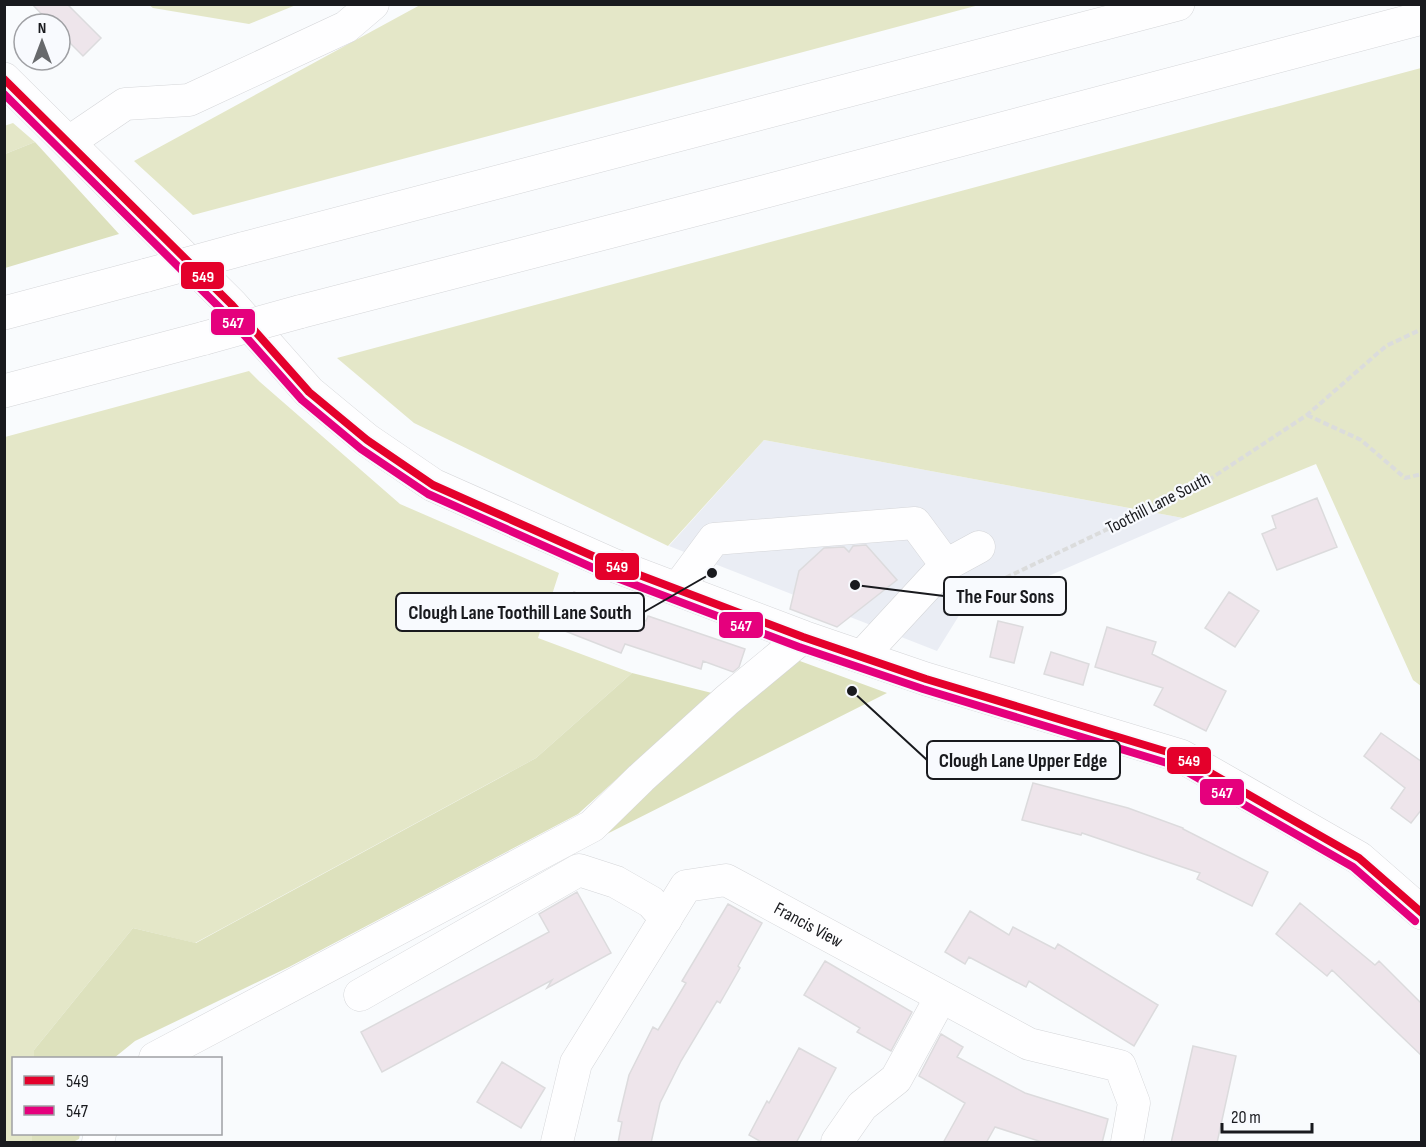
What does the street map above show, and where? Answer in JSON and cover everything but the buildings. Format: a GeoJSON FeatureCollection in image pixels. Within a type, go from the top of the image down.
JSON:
{"type":"FeatureCollection","features":[{"type":"Feature","properties":{"kind":"main road"},"geometry":{"type":"LineString","coordinates":[[4,312],[1178,4]]}},
{"type":"Feature","properties":{"kind":"main road"},"geometry":{"type":"LineString","coordinates":[[4,391],[1422,18]]}},
{"type":"Feature","properties":{"kind":"main road"},"geometry":{"type":"LineString","coordinates":[[4,79],[231,304],[309,392],[367,440],[433,485],[613,565],[803,637],[926,680],[1181,756],[1359,858],[1422,913]]}},
{"type":"Feature","properties":{"kind":"street"},"geometry":{"type":"LineString","coordinates":[[69,142],[125,104],[189,100],[346,27],[373,4]]}},
{"type":"Feature","properties":{"kind":"street"},"geometry":{"type":"LineString","coordinates":[[677,589],[714,539],[915,523],[946,565]]}},
{"type":"Feature","properties":{"kind":"street"},"geometry":{"type":"LineString","coordinates":[[861,657],[946,565],[979,547]]}},
{"type":"Feature","properties":{"kind":"street"},"geometry":{"type":"LineString","coordinates":[[159,1057],[592,826],[727,700],[803,637]]}},
{"type":"Feature","properties":{"kind":"street"},"geometry":{"type":"LineString","coordinates":[[360,995],[579,870],[616,882],[651,902],[666,919]]}},
{"type":"Feature","properties":{"kind":"street","name":"Francis View"},"geometry":{"type":"LineString","coordinates":[[556,1143],[576,1063],[686,886],[726,880],[1029,1044],[1120,1066],[1134,1103],[1128,1143]]}},
{"type":"Feature","properties":{"kind":"street"},"geometry":{"type":"LineString","coordinates":[[837,1143],[862,1106],[896,1079],[941,997]]}},
{"type":"Feature","properties":{"kind":"path","name":"Toothill Lane South"},"geometry":{"type":"LineString","coordinates":[[955,602],[1204,483],[1307,415],[1386,346],[1422,329]]}},
{"type":"Feature","properties":{"kind":"path"},"geometry":{"type":"LineString","coordinates":[[1307,415],[1360,440],[1405,478],[1422,474]]}},
{"type":"Feature","properties":{"kind":"shaded area"},"geometry":{"type":"Polygon","coordinates":[[[764,440],[1183,518],[960,614],[937,651],[669,546],[764,440]]]}},
{"type":"Feature","properties":{"kind":"green space"},"geometry":{"type":"Polygon","coordinates":[[[149,5],[296,5],[249,24],[153,8],[149,5]]]}},
{"type":"Feature","properties":{"kind":"green space"},"geometry":{"type":"Polygon","coordinates":[[[420,5],[979,5],[193,215],[134,161],[420,5]]]}},
{"type":"Feature","properties":{"kind":"green space"},"geometry":{"type":"Polygon","coordinates":[[[1421,68],[1421,686],[1413,680],[1316,464],[1183,518],[764,440],[668,546],[414,423],[337,358],[1421,68]]]}},
{"type":"Feature","properties":{"kind":"green space"},"geometry":{"type":"Polygon","coordinates":[[[13,123],[35,142],[5,154],[4,126],[13,123]]]}},
{"type":"Feature","properties":{"kind":"green space"},"geometry":{"type":"Polygon","coordinates":[[[35,142],[119,234],[5,268],[5,154],[35,142]]]}},
{"type":"Feature","properties":{"kind":"green space"},"geometry":{"type":"Polygon","coordinates":[[[249,371],[400,504],[559,573],[538,638],[632,673],[536,758],[195,943],[133,928],[34,1050],[34,1057],[12,1057],[12,1135],[32,1135],[32,1142],[5,1142],[5,437],[249,371]]]}},
{"type":"Feature","properties":{"kind":"green space"},"geometry":{"type":"Polygon","coordinates":[[[789,657],[887,693],[585,845],[789,657]]]}},
{"type":"Feature","properties":{"kind":"green space"},"geometry":{"type":"Polygon","coordinates":[[[632,673],[712,693],[578,814],[289,967],[135,1041],[115,1057],[34,1057],[34,1050],[133,928],[196,943],[536,758],[632,673]]]}},
{"type":"Feature","properties":{"kind":"green space"},"geometry":{"type":"Polygon","coordinates":[[[32,1135],[80,1135],[79,1139],[73,1142],[32,1142],[32,1135]]]}},
{"type":"Feature","properties":{"kind":"transit line","name":"549"},"geometry":{"type":"LineString","coordinates":[[4,79],[231,304],[309,392],[367,440],[433,485],[613,565],[803,637],[926,679],[1181,756],[1359,858],[1422,913]]}},
{"type":"Feature","properties":{"kind":"transit line","name":"547"},"geometry":{"type":"LineString","coordinates":[[4,94],[223,311],[302,400],[361,449],[428,494],[609,575],[799,647],[923,689],[1177,766],[1353,867],[1415,921]]}},
{"type":"Feature","properties":{"kind":"place","name":"Clough Lane Toothill Lane South"},"geometry":{"type":"Point","coordinates":[712,573]}},
{"type":"Feature","properties":{"kind":"place","name":"The Four Sons"},"geometry":{"type":"Point","coordinates":[855,585]}},
{"type":"Feature","properties":{"kind":"place","name":"Clough Lane Upper Edge"},"geometry":{"type":"Point","coordinates":[852,691]}}]}
